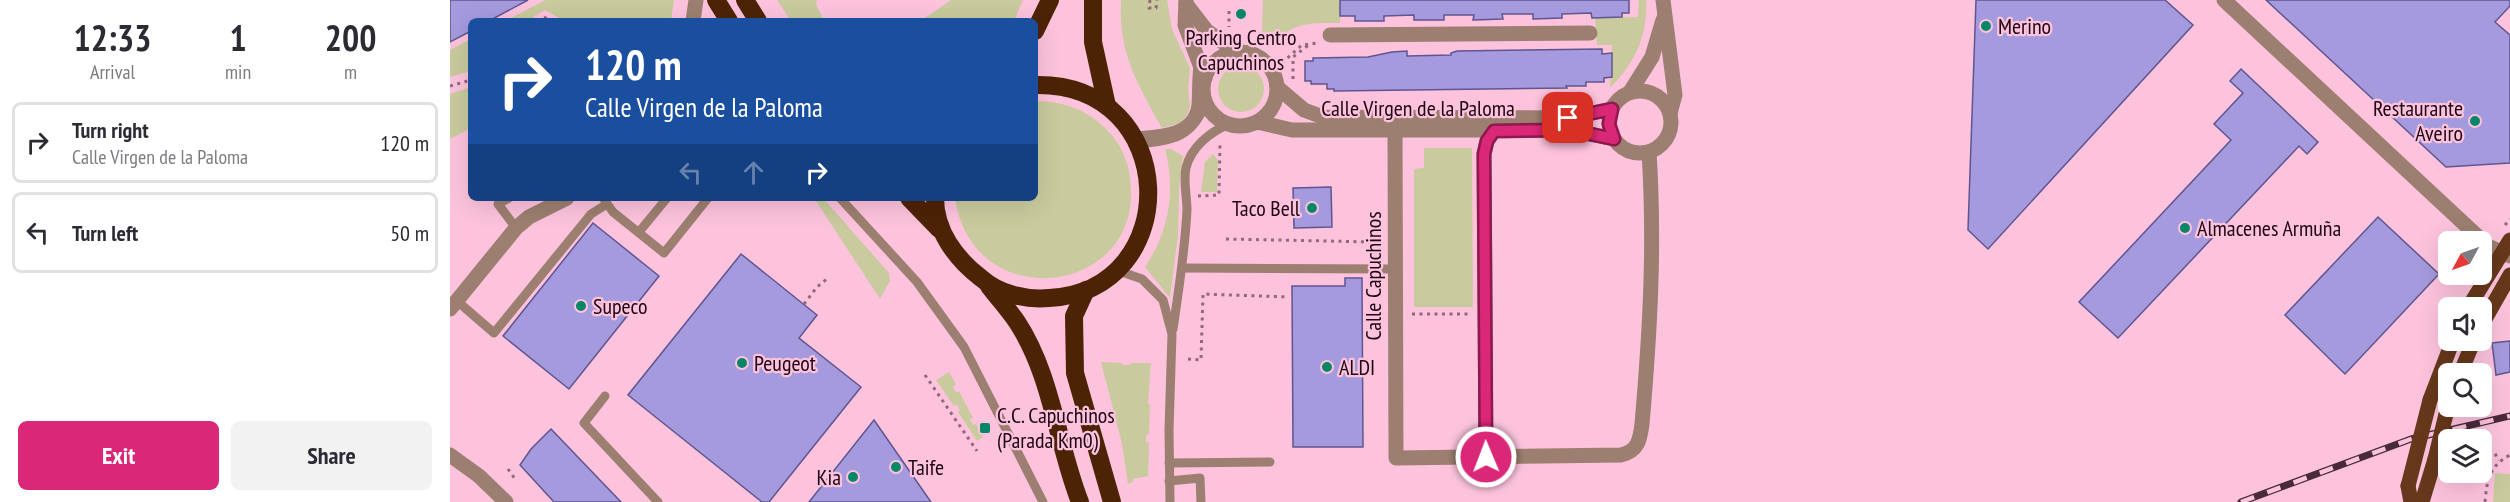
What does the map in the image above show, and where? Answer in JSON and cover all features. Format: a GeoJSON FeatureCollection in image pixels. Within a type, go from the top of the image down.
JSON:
{"type":"FeatureCollection","features":[{"type":"Feature","properties":{"kind":"highway"},"geometry":{"type":"LineString","coordinates":[[716,0],[727,18]]}},
{"type":"Feature","properties":{"kind":"highway"},"geometry":{"type":"LineString","coordinates":[[744,0],[756,18]]}},
{"type":"Feature","properties":{"kind":"highway"},"geometry":{"type":"LineString","coordinates":[[1038,25],[1050,0]]}},
{"type":"Feature","properties":{"kind":"highway"},"geometry":{"type":"LineString","coordinates":[[1093,0],[1094,42],[1107,106]]}},
{"type":"Feature","properties":{"kind":"highway"},"geometry":{"type":"LineString","coordinates":[[912,201],[944,235],[962,263],[988,284],[1011,295],[1036,299],[1062,298],[1086,290],[1116,270],[1134,249],[1147,215],[1150,197],[1148,169],[1136,140],[1125,123],[1107,106],[1082,92],[1054,84],[1038,85]]}},
{"type":"Feature","properties":{"kind":"highway"},"geometry":{"type":"LineString","coordinates":[[936,201],[944,235]]}},
{"type":"Feature","properties":{"kind":"highway"},"geometry":{"type":"LineString","coordinates":[[988,284],[1018,323],[1031,350],[1044,383],[1070,479],[1080,502]]}},
{"type":"Feature","properties":{"kind":"highway"},"geometry":{"type":"LineString","coordinates":[[1086,290],[1074,316],[1075,373],[1112,502]]}},
{"type":"Feature","properties":{"kind":"main road"},"geometry":{"type":"LineString","coordinates":[[2492,268],[2507,249]]}},
{"type":"Feature","properties":{"kind":"main road"},"geometry":{"type":"LineString","coordinates":[[2492,307],[2510,275]]}},
{"type":"Feature","properties":{"kind":"main road"},"geometry":{"type":"LineString","coordinates":[[2411,502],[2408,486],[2430,400],[2449,351]]}},
{"type":"Feature","properties":{"kind":"main road"},"geometry":{"type":"LineString","coordinates":[[2422,502],[2445,417]]}},
{"type":"Feature","properties":{"kind":"street"},"geometry":{"type":"LineString","coordinates":[[693,18],[696,0]]}},
{"type":"Feature","properties":{"kind":"street"},"geometry":{"type":"LineString","coordinates":[[1663,0],[1675,95],[1670,113],[1671,125],[1668,137],[1660,147],[1649,152],[1636,153],[1623,148],[1614,139],[1609,124],[1612,109],[1619,99],[1630,92],[1652,57],[1664,17]]}},
{"type":"Feature","properties":{"kind":"street"},"geometry":{"type":"LineString","coordinates":[[2224,0],[2488,246],[2507,249]]}},
{"type":"Feature","properties":{"kind":"street"},"geometry":{"type":"LineString","coordinates":[[1186,2],[1207,31],[1238,52]]}},
{"type":"Feature","properties":{"kind":"street"},"geometry":{"type":"LineString","coordinates":[[1186,2],[1185,25],[1205,78]]}},
{"type":"Feature","properties":{"kind":"street"},"geometry":{"type":"LineString","coordinates":[[1330,35],[1590,33]]}},
{"type":"Feature","properties":{"kind":"street"},"geometry":{"type":"LineString","coordinates":[[1238,52],[1253,54],[1266,63],[1274,74],[1277,87],[1275,101],[1268,113],[1257,122],[1243,126],[1229,124],[1215,116],[1206,102],[1203,90],[1205,78],[1212,65],[1223,56],[1238,52]]}},
{"type":"Feature","properties":{"kind":"street","name":"Calle Virgen de la Paloma"},"geometry":{"type":"LineString","coordinates":[[1277,87],[1304,110],[1323,117],[1568,118],[1612,109]]}},
{"type":"Feature","properties":{"kind":"street"},"geometry":{"type":"LineString","coordinates":[[1630,92],[1646,91],[1661,99],[1670,113]]}},
{"type":"Feature","properties":{"kind":"street","name":"Calle Virgen de la Paloma"},"geometry":{"type":"LineString","coordinates":[[1257,122],[1292,130],[1571,130],[1614,139]]}},
{"type":"Feature","properties":{"kind":"street","name":"Calle Capuchinos"},"geometry":{"type":"LineString","coordinates":[[1395,130],[1396,458],[1486,457]]}},
{"type":"Feature","properties":{"kind":"street"},"geometry":{"type":"LineString","coordinates":[[1494,131],[1487,141],[1484,154],[1486,457],[1621,455],[1632,451],[1639,442],[1653,280],[1649,152]]}},
{"type":"Feature","properties":{"kind":"street"},"geometry":{"type":"LineString","coordinates":[[453,305],[516,228],[529,217],[561,201]]}},
{"type":"Feature","properties":{"kind":"street"},"geometry":{"type":"LineString","coordinates":[[2455,214],[2465,231]]}},
{"type":"Feature","properties":{"kind":"street"},"geometry":{"type":"LineString","coordinates":[[450,455],[506,502]]}},
{"type":"Feature","properties":{"kind":"lane"},"geometry":{"type":"LineString","coordinates":[[1136,140],[1175,131],[1192,119],[1196,103],[1195,88],[1199,61]]}},
{"type":"Feature","properties":{"kind":"lane"},"geometry":{"type":"LineString","coordinates":[[1136,140],[1162,141],[1178,136],[1196,124],[1206,102]]}},
{"type":"Feature","properties":{"kind":"lane"},"geometry":{"type":"LineString","coordinates":[[1170,502],[1168,463],[1172,334],[1183,268],[1187,207],[1186,168],[1197,146],[1218,129],[1229,124]]}},
{"type":"Feature","properties":{"kind":"lane"},"geometry":{"type":"LineString","coordinates":[[504,201],[498,204],[516,228]]}},
{"type":"Feature","properties":{"kind":"lane"},"geometry":{"type":"LineString","coordinates":[[453,305],[494,333],[591,214],[605,201],[613,212],[664,253],[706,201]]}},
{"type":"Feature","properties":{"kind":"lane"},"geometry":{"type":"LineString","coordinates":[[639,232],[665,201]]}},
{"type":"Feature","properties":{"kind":"lane"},"geometry":{"type":"LineString","coordinates":[[843,201],[917,282],[964,347],[1043,502]]}},
{"type":"Feature","properties":{"kind":"lane"},"geometry":{"type":"LineString","coordinates":[[1183,268],[1395,269]]}},
{"type":"Feature","properties":{"kind":"lane"},"geometry":{"type":"LineString","coordinates":[[1116,270],[1142,279],[1163,300],[1172,334]]}},
{"type":"Feature","properties":{"kind":"lane"},"geometry":{"type":"LineString","coordinates":[[605,396],[584,423],[658,502]]}},
{"type":"Feature","properties":{"kind":"lane"},"geometry":{"type":"LineString","coordinates":[[1168,463],[1270,462]]}},
{"type":"Feature","properties":{"kind":"lane"},"geometry":{"type":"LineString","coordinates":[[1169,481],[1200,478],[1201,502]]}},
{"type":"Feature","properties":{"kind":"path"},"geometry":{"type":"LineString","coordinates":[[1150,0],[1149,8],[1156,8],[1157,0]]}},
{"type":"Feature","properties":{"kind":"path"},"geometry":{"type":"LineString","coordinates":[[1229,11],[1229,28]]}},
{"type":"Feature","properties":{"kind":"path"},"geometry":{"type":"LineString","coordinates":[[1282,63],[1296,48],[1308,43],[1293,57],[1293,81]]}},
{"type":"Feature","properties":{"kind":"path"},"geometry":{"type":"LineString","coordinates":[[450,86],[468,81]]}},
{"type":"Feature","properties":{"kind":"path"},"geometry":{"type":"LineString","coordinates":[[1195,196],[1220,195],[1220,141]]}},
{"type":"Feature","properties":{"kind":"path"},"geometry":{"type":"LineString","coordinates":[[1226,239],[1376,242]]}},
{"type":"Feature","properties":{"kind":"path"},"geometry":{"type":"LineString","coordinates":[[804,304],[817,287],[828,278]]}},
{"type":"Feature","properties":{"kind":"path"},"geometry":{"type":"LineString","coordinates":[[1188,359],[1201,360],[1203,294],[1288,297]]}},
{"type":"Feature","properties":{"kind":"path"},"geometry":{"type":"LineString","coordinates":[[1410,314],[1477,314]]}},
{"type":"Feature","properties":{"kind":"path"},"geometry":{"type":"LineString","coordinates":[[925,375],[977,451]]}},
{"type":"Feature","properties":{"kind":"path"},"geometry":{"type":"LineString","coordinates":[[2492,454],[2495,453],[2498,461]]}},
{"type":"Feature","properties":{"kind":"path"},"geometry":{"type":"LineString","coordinates":[[2485,502],[2488,477],[2498,461],[2510,455]]}},
{"type":"Feature","properties":{"kind":"path"},"geometry":{"type":"LineString","coordinates":[[508,469],[515,479]]}},
{"type":"Feature","properties":{"kind":"green space"},"geometry":{"type":"Polygon","coordinates":[[[545,0],[674,0],[671,18],[559,18],[545,10],[533,17],[534,18],[511,18],[545,0]]]}},
{"type":"Feature","properties":{"kind":"green space"},"geometry":{"type":"Polygon","coordinates":[[[777,0],[817,0],[816,4],[823,18],[789,18],[777,0]]]}},
{"type":"Feature","properties":{"kind":"green space"},"geometry":{"type":"Polygon","coordinates":[[[951,0],[1023,0],[1015,18],[925,18],[951,0]]]}},
{"type":"Feature","properties":{"kind":"green space"},"geometry":{"type":"Polygon","coordinates":[[[1121,0],[1167,0],[1172,29],[1190,68],[1188,89],[1190,106],[1181,123],[1162,128],[1137,82],[1126,51],[1121,0]]]}},
{"type":"Feature","properties":{"kind":"green space"},"geometry":{"type":"Polygon","coordinates":[[[1263,0],[1340,0],[1340,23],[1302,25],[1279,37],[1271,45],[1265,41],[1262,30],[1263,0]]]}},
{"type":"Feature","properties":{"kind":"green space"},"geometry":{"type":"Polygon","coordinates":[[[1639,0],[1646,0],[1642,37],[1633,59],[1610,88],[1612,45],[1597,45],[1595,18],[1638,17],[1639,0]]]}},
{"type":"Feature","properties":{"kind":"green space"},"geometry":{"type":"Polygon","coordinates":[[[468,41],[468,72],[450,77],[450,50],[468,41]]]}},
{"type":"Feature","properties":{"kind":"green space"},"geometry":{"type":"Polygon","coordinates":[[[1241,66],[1257,73],[1264,89],[1257,105],[1241,112],[1225,105],[1218,89],[1225,73],[1241,66]]]}},
{"type":"Feature","properties":{"kind":"green space"},"geometry":{"type":"Polygon","coordinates":[[[468,88],[468,130],[450,139],[450,94],[468,88]]]}},
{"type":"Feature","properties":{"kind":"green space"},"geometry":{"type":"Polygon","coordinates":[[[1038,101],[1059,103],[1081,111],[1101,124],[1117,142],[1128,166],[1131,186],[1124,228],[1106,254],[1080,271],[1050,278],[1018,275],[990,261],[967,235],[956,201],[1038,201],[1038,101]]]}},
{"type":"Feature","properties":{"kind":"green space"},"geometry":{"type":"Polygon","coordinates":[[[1424,148],[1472,148],[1473,307],[1414,307],[1414,169],[1424,168],[1424,148]]]}},
{"type":"Feature","properties":{"kind":"green space"},"geometry":{"type":"Polygon","coordinates":[[[1165,149],[1171,149],[1183,156],[1179,189],[1178,235],[1170,298],[1145,267],[1160,239],[1168,211],[1170,181],[1165,149]]]}},
{"type":"Feature","properties":{"kind":"green space"},"geometry":{"type":"Polygon","coordinates":[[[1213,154],[1218,160],[1217,192],[1201,192],[1205,162],[1213,154]]]}},
{"type":"Feature","properties":{"kind":"green space"},"geometry":{"type":"Polygon","coordinates":[[[816,201],[826,201],[889,273],[890,281],[880,299],[816,201]]]}},
{"type":"Feature","properties":{"kind":"green space"},"geometry":{"type":"Polygon","coordinates":[[[1101,362],[1122,363],[1122,365],[1151,363],[1148,404],[1150,405],[1149,434],[1146,435],[1146,442],[1149,442],[1148,476],[1133,479],[1133,482],[1128,484],[1122,444],[1101,362]]]}},
{"type":"Feature","properties":{"kind":"green space"},"geometry":{"type":"Polygon","coordinates":[[[949,372],[956,384],[953,387],[956,392],[959,391],[973,418],[970,419],[973,425],[976,424],[983,437],[977,441],[958,412],[960,410],[957,405],[954,406],[936,380],[949,372]]]}},
{"type":"Feature","properties":{"kind":"green space"},"geometry":{"type":"Polygon","coordinates":[[[2495,473],[2510,474],[2510,502],[2493,502],[2495,473]]]}},
{"type":"Feature","properties":{"kind":"building"},"geometry":{"type":"Polygon","coordinates":[[[450,0],[528,0],[495,18],[468,18],[468,33],[450,42],[450,0]]]}},
{"type":"Feature","properties":{"kind":"building"},"geometry":{"type":"Polygon","coordinates":[[[1340,0],[1629,0],[1629,13],[1622,13],[1622,17],[1592,18],[1591,13],[1562,14],[1562,18],[1533,19],[1533,14],[1502,14],[1503,19],[1473,20],[1474,15],[1444,15],[1444,20],[1414,20],[1414,15],[1384,16],[1384,21],[1355,21],[1355,16],[1340,16],[1340,0]]]}},
{"type":"Feature","properties":{"kind":"building"},"geometry":{"type":"Polygon","coordinates":[[[1976,0],[2165,0],[2193,25],[1988,249],[1968,230],[1976,0]]]}},
{"type":"Feature","properties":{"kind":"building"},"geometry":{"type":"Polygon","coordinates":[[[2266,0],[2510,0],[2510,6],[2495,22],[2510,35],[2510,163],[2446,167],[2266,0]]]}},
{"type":"Feature","properties":{"kind":"building"},"geometry":{"type":"Polygon","coordinates":[[[1602,49],[1602,54],[1612,53],[1612,77],[1604,78],[1604,82],[1586,82],[1586,86],[1334,91],[1334,89],[1327,89],[1327,84],[1311,84],[1311,81],[1305,81],[1305,61],[1313,61],[1313,58],[1368,57],[1407,51],[1407,56],[1451,55],[1457,51],[1602,49]]]}},
{"type":"Feature","properties":{"kind":"building","name":"Almacenes Armuña"},"geometry":{"type":"Polygon","coordinates":[[[2241,69],[2318,142],[2307,154],[2299,146],[2118,338],[2079,302],[2231,140],[2214,124],[2243,93],[2230,81],[2241,69]]]}},
{"type":"Feature","properties":{"kind":"building","name":"Taco Bell"},"geometry":{"type":"Polygon","coordinates":[[[1331,187],[1332,227],[1294,228],[1293,188],[1331,187]]]}},
{"type":"Feature","properties":{"kind":"building"},"geometry":{"type":"Polygon","coordinates":[[[2378,217],[2438,273],[2345,374],[2285,315],[2378,217]]]}},
{"type":"Feature","properties":{"kind":"building","name":"Supeco"},"geometry":{"type":"Polygon","coordinates":[[[593,223],[659,276],[569,389],[503,336],[593,223]]]}},
{"type":"Feature","properties":{"kind":"building","name":"Peugeot"},"geometry":{"type":"Polygon","coordinates":[[[741,254],[817,315],[799,338],[861,387],[769,502],[762,502],[628,395],[741,254]]]}},
{"type":"Feature","properties":{"kind":"building","name":"ALDI"},"geometry":{"type":"Polygon","coordinates":[[[1345,278],[1362,278],[1363,447],[1293,447],[1292,286],[1345,286],[1345,278]]]}},
{"type":"Feature","properties":{"kind":"building"},"geometry":{"type":"Polygon","coordinates":[[[2510,341],[2510,372],[2496,375],[2492,343],[2510,341]]]}},
{"type":"Feature","properties":{"kind":"building","name":"Kia"},"geometry":{"type":"Polygon","coordinates":[[[874,420],[931,502],[809,502],[874,420]]]}},
{"type":"Feature","properties":{"kind":"building"},"geometry":{"type":"Polygon","coordinates":[[[551,429],[621,502],[554,502],[520,465],[531,449],[551,429]]]}},
{"type":"Feature","properties":{"kind":"railway"},"geometry":{"type":"LineString","coordinates":[[2241,502],[2411,439],[2510,416]]}},
{"type":"Feature","properties":{"kind":"place","name":"Parking Centro Capuchinos"},"geometry":{"type":"Point","coordinates":[1241,14]}},
{"type":"Feature","properties":{"kind":"place","name":"Merino"},"geometry":{"type":"Point","coordinates":[1986,26]}},
{"type":"Feature","properties":{"kind":"place","name":"Restaurante Aveiro"},"geometry":{"type":"Point","coordinates":[2475,121]}},
{"type":"Feature","properties":{"kind":"place","name":"Taco Bell"},"geometry":{"type":"Point","coordinates":[1312,208]}},
{"type":"Feature","properties":{"kind":"place","name":"Almacenes Armuña"},"geometry":{"type":"Point","coordinates":[2185,228]}},
{"type":"Feature","properties":{"kind":"place","name":"Supeco"},"geometry":{"type":"Point","coordinates":[581,306]}},
{"type":"Feature","properties":{"kind":"place","name":"Peugeot"},"geometry":{"type":"Point","coordinates":[742,363]}},
{"type":"Feature","properties":{"kind":"place","name":"ALDI"},"geometry":{"type":"Point","coordinates":[1327,367]}},
{"type":"Feature","properties":{"kind":"place","name":"C.C. Capuchinos (Parada Km0)"},"geometry":{"type":"Point","coordinates":[985,428]}},
{"type":"Feature","properties":{"kind":"place","name":"Taife"},"geometry":{"type":"Point","coordinates":[896,467]}},
{"type":"Feature","properties":{"kind":"place","name":"Kia"},"geometry":{"type":"Point","coordinates":[853,477]}},
{"type":"Feature","properties":{"kind":"route"},"geometry":{"type":"LineString","coordinates":[[1486,457],[1484,154],[1487,141],[1494,131],[1571,130],[1614,139],[1609,124],[1612,109],[1568,118]]}}]}
